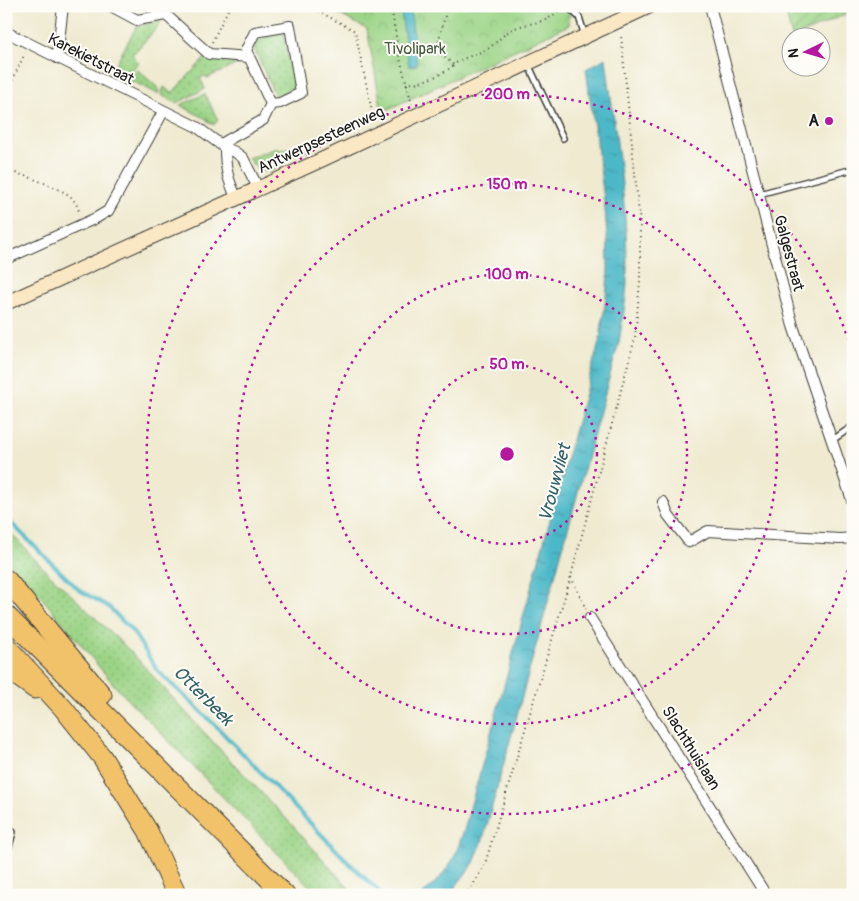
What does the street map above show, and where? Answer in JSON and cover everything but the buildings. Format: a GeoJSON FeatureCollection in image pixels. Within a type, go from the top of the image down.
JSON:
{"type":"FeatureCollection","features":[{"type":"Feature","properties":{"kind":"highway"},"geometry":{"type":"LineString","coordinates":[[6,580],[112,707],[129,738]]}},
{"type":"Feature","properties":{"kind":"highway"},"geometry":{"type":"LineString","coordinates":[[6,615],[285,895]]}},
{"type":"Feature","properties":{"kind":"highway"},"geometry":{"type":"LineString","coordinates":[[6,646],[63,708],[102,758],[148,831],[177,895]]}},
{"type":"Feature","properties":{"kind":"highway"},"geometry":{"type":"LineString","coordinates":[[6,668],[63,708]]}},
{"type":"Feature","properties":{"kind":"main road","name":"Antwerpsesteenweg"},"geometry":{"type":"LineString","coordinates":[[6,303],[237,199],[650,6]]}},
{"type":"Feature","properties":{"kind":"street"},"geometry":{"type":"LineString","coordinates":[[57,58],[64,6]]}},
{"type":"Feature","properties":{"kind":"street"},"geometry":{"type":"LineString","coordinates":[[111,6],[137,20],[166,15],[209,54],[249,57]]}},
{"type":"Feature","properties":{"kind":"street","name":"Galgestraat"},"geometry":{"type":"LineString","coordinates":[[710,6],[792,326],[853,503]]}},
{"type":"Feature","properties":{"kind":"street"},"geometry":{"type":"LineString","coordinates":[[237,199],[225,167],[223,146],[263,120],[270,104],[246,50],[255,32],[290,26],[301,93],[280,104],[270,104]]}},
{"type":"Feature","properties":{"kind":"street","name":"Karekietstraat"},"geometry":{"type":"LineString","coordinates":[[6,32],[163,112],[197,127],[242,158],[258,188]]}},
{"type":"Feature","properties":{"kind":"street"},"geometry":{"type":"LineString","coordinates":[[6,260],[108,211],[163,112]]}},
{"type":"Feature","properties":{"kind":"street"},"geometry":{"type":"LineString","coordinates":[[663,502],[668,515],[690,542],[708,531],[840,539],[853,538]]}},
{"type":"Feature","properties":{"kind":"street","name":"Slachthuislaan"},"geometry":{"type":"LineString","coordinates":[[590,618],[766,895]]}},
{"type":"Feature","properties":{"kind":"lane"},"geometry":{"type":"LineString","coordinates":[[567,6],[579,17],[585,37]]}},
{"type":"Feature","properties":{"kind":"lane"},"geometry":{"type":"LineString","coordinates":[[528,63],[563,138]]}},
{"type":"Feature","properties":{"kind":"lane"},"geometry":{"type":"LineString","coordinates":[[758,194],[853,169]]}},
{"type":"Feature","properties":{"kind":"lane"},"geometry":{"type":"LineString","coordinates":[[831,441],[853,426]]}},
{"type":"Feature","properties":{"kind":"lane"},"geometry":{"type":"LineString","coordinates":[[6,827],[13,832],[6,858]]}},
{"type":"Feature","properties":{"kind":"path"},"geometry":{"type":"LineString","coordinates":[[207,52],[230,6]]}},
{"type":"Feature","properties":{"kind":"path"},"geometry":{"type":"LineString","coordinates":[[309,6],[355,31],[377,133]]}},
{"type":"Feature","properties":{"kind":"path"},"geometry":{"type":"LineString","coordinates":[[391,6],[406,84],[415,116]]}},
{"type":"Feature","properties":{"kind":"path"},"geometry":{"type":"LineString","coordinates":[[445,6],[446,12],[437,43],[439,53],[454,65]]}},
{"type":"Feature","properties":{"kind":"path"},"geometry":{"type":"LineString","coordinates":[[406,84],[419,83],[447,71],[457,61],[472,57],[490,47],[516,28],[545,21],[555,15],[562,6]]}},
{"type":"Feature","properties":{"kind":"path"},"geometry":{"type":"LineString","coordinates":[[465,895],[485,864],[571,576],[635,338],[640,281],[640,224],[619,20]]}},
{"type":"Feature","properties":{"kind":"path"},"geometry":{"type":"LineString","coordinates":[[6,94],[29,44]]}},
{"type":"Feature","properties":{"kind":"path"},"geometry":{"type":"LineString","coordinates":[[853,57],[851,58],[853,62]]}},
{"type":"Feature","properties":{"kind":"path"},"geometry":{"type":"LineString","coordinates":[[6,171],[36,180],[70,196],[75,201],[84,224]]}},
{"type":"Feature","properties":{"kind":"path"},"geometry":{"type":"LineString","coordinates":[[571,576],[590,618]]}},
{"type":"Feature","properties":{"kind":"green space","name":"Tivolipark"},"geometry":{"type":"Polygon","coordinates":[[[323,6],[570,6],[569,25],[382,112],[367,29],[323,6]]]}},
{"type":"Feature","properties":{"kind":"green space"},"geometry":{"type":"Polygon","coordinates":[[[784,6],[853,6],[853,11],[815,28],[790,28],[784,6]]]}},
{"type":"Feature","properties":{"kind":"green space"},"geometry":{"type":"Polygon","coordinates":[[[161,20],[157,28],[132,55],[139,62],[125,77],[112,71],[136,27],[161,20]]]}},
{"type":"Feature","properties":{"kind":"green space"},"geometry":{"type":"Polygon","coordinates":[[[284,33],[294,87],[278,97],[275,96],[254,48],[259,38],[284,33]]]}},
{"type":"Feature","properties":{"kind":"green space"},"geometry":{"type":"Polygon","coordinates":[[[205,58],[242,62],[207,78],[205,76],[200,78],[205,89],[177,103],[161,95],[164,87],[172,93],[205,58]]]}},
{"type":"Feature","properties":{"kind":"green space"},"geometry":{"type":"Polygon","coordinates":[[[137,69],[159,89],[158,94],[128,79],[137,69]]]}},
{"type":"Feature","properties":{"kind":"green space"},"geometry":{"type":"Polygon","coordinates":[[[205,94],[218,120],[214,125],[180,105],[205,94]]]}},
{"type":"Feature","properties":{"kind":"green space"},"geometry":{"type":"Polygon","coordinates":[[[308,148],[288,158],[286,155],[273,161],[276,169],[267,171],[260,170],[248,158],[274,149],[308,148]]]}},
{"type":"Feature","properties":{"kind":"green space"},"geometry":{"type":"Polygon","coordinates":[[[6,528],[44,569],[131,652],[355,895],[318,895],[115,686],[42,598],[6,561],[6,528]]]}},
{"type":"Feature","properties":{"kind":"water"},"geometry":{"type":"Polygon","coordinates":[[[400,6],[410,6],[417,65],[409,67],[400,6]]]}},
{"type":"Feature","properties":{"kind":"water"},"geometry":{"type":"Polygon","coordinates":[[[606,58],[625,215],[627,286],[619,342],[484,836],[474,863],[449,895],[422,895],[440,878],[454,858],[464,830],[600,339],[608,266],[606,217],[586,69],[606,58]]]}},
{"type":"Feature","properties":{"kind":"waterway","name":"Otterbeek"},"geometry":{"type":"LineString","coordinates":[[6,518],[79,590],[109,607],[133,632],[158,671],[214,724],[349,863],[383,895]]}},
{"type":"Feature","properties":{"kind":"place","name":"A"},"geometry":{"type":"Point","coordinates":[829,121]}},
{"type":"Feature","properties":{"kind":"water label","name":"Vrouwvliet"},"geometry":{"type":"Point","coordinates":[555,483]}}]}
